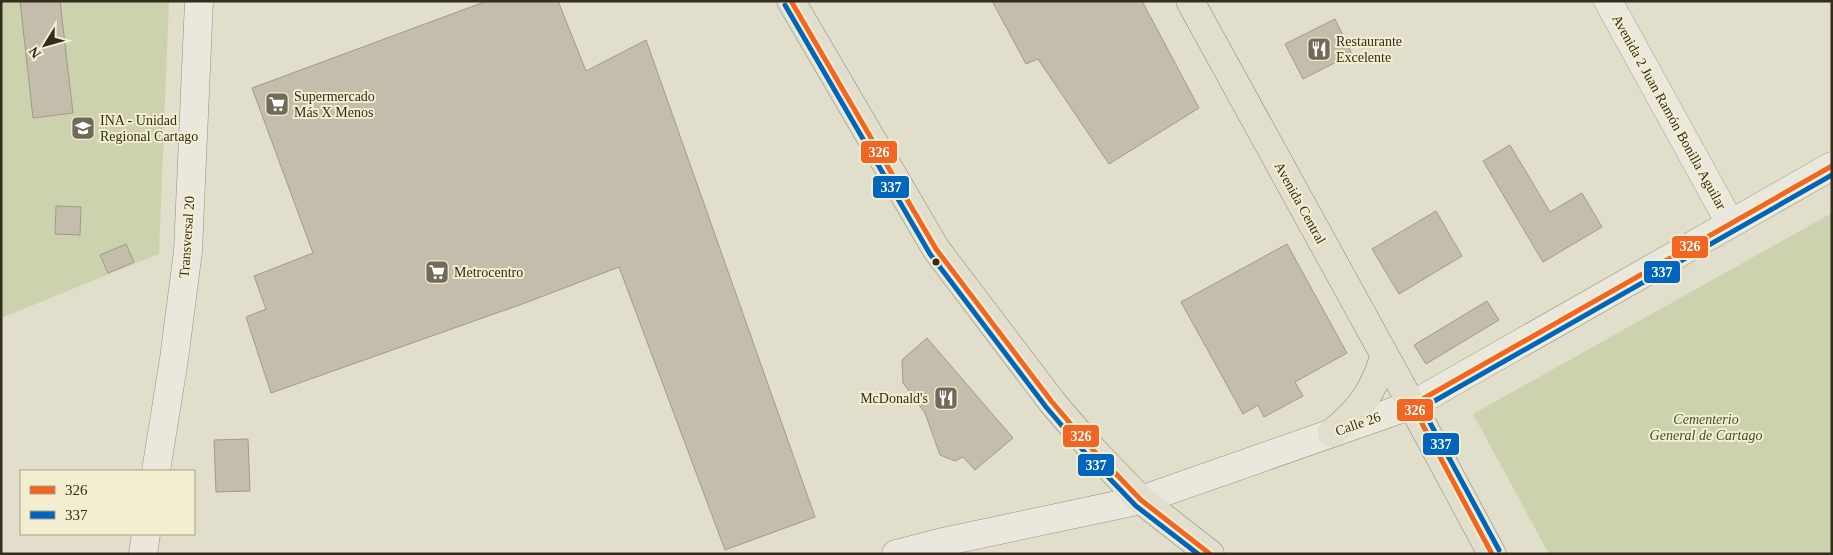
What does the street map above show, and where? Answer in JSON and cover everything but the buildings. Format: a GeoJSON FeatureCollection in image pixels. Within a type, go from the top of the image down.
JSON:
{"type":"FeatureCollection","features":[{"type":"Feature","properties":{"kind":"main road","name":"Transversal 20"},"geometry":{"type":"LineString","coordinates":[[156,470],[174,359],[188,250],[199,1]]}},
{"type":"Feature","properties":{"kind":"main road"},"geometry":{"type":"LineString","coordinates":[[791,1],[936,249],[1052,402],[1093,450],[1141,500],[1210,554]]}},
{"type":"Feature","properties":{"kind":"main road","name":"Avenida Central"},"geometry":{"type":"LineString","coordinates":[[1190,1],[1492,554]]}},
{"type":"Feature","properties":{"kind":"main road","name":"Avenida 2 Juan Ramón Bonilla Aguilar"},"geometry":{"type":"LineString","coordinates":[[1608,1],[1730,223]]}},
{"type":"Feature","properties":{"kind":"main road","name":"Calle 26"},"geometry":{"type":"LineString","coordinates":[[896,554],[944,548],[1141,500],[1412,405],[1832,166]]}},
{"type":"Feature","properties":{"kind":"main road"},"geometry":{"type":"LineString","coordinates":[[1332,433],[1352,415],[1366,398],[1378,379],[1384,357]]}},
{"type":"Feature","properties":{"kind":"main road"},"geometry":{"type":"LineString","coordinates":[[143,554],[146,535]]}},
{"type":"Feature","properties":{"kind":"green space","name":"INA - Unidad Regional Cartago"},"geometry":{"type":"Polygon","coordinates":[[[1,1],[169,1],[159,254],[1,318],[1,1]]]}},
{"type":"Feature","properties":{"kind":"green space","name":"Cementerio General de Cartago"},"geometry":{"type":"Polygon","coordinates":[[[1832,213],[1832,554],[1549,554],[1473,414],[1832,213]]]}},
{"type":"Feature","properties":{"kind":"transit line","name":"326"},"geometry":{"type":"LineString","coordinates":[[791,1],[936,249],[1052,402],[1093,450],[1141,500],[1210,554]]}},
{"type":"Feature","properties":{"kind":"transit line","name":"337"},"geometry":{"type":"LineString","coordinates":[[785,5],[930,254],[1046,407],[1087,455],[1136,506],[1198,554]]}},
{"type":"Feature","properties":{"kind":"transit line","name":"326"},"geometry":{"type":"LineString","coordinates":[[1492,554],[1412,405],[1832,166]]}},
{"type":"Feature","properties":{"kind":"transit line","name":"337"},"geometry":{"type":"LineString","coordinates":[[1499,550],[1422,408],[1832,175]]}},
{"type":"Feature","properties":{"kind":"place","name":"Restaurante Excelente"},"geometry":{"type":"Point","coordinates":[1319,49]}},
{"type":"Feature","properties":{"kind":"place","name":"Supermercado Más X Menos"},"geometry":{"type":"Point","coordinates":[277,104]}},
{"type":"Feature","properties":{"kind":"place","name":"INA - Unidad Regional Cartago"},"geometry":{"type":"Point","coordinates":[83,128]}},
{"type":"Feature","properties":{"kind":"place","name":"Metrocentro"},"geometry":{"type":"Point","coordinates":[437,272]}},
{"type":"Feature","properties":{"kind":"place","name":"McDonald's"},"geometry":{"type":"Point","coordinates":[946,398]}}]}
